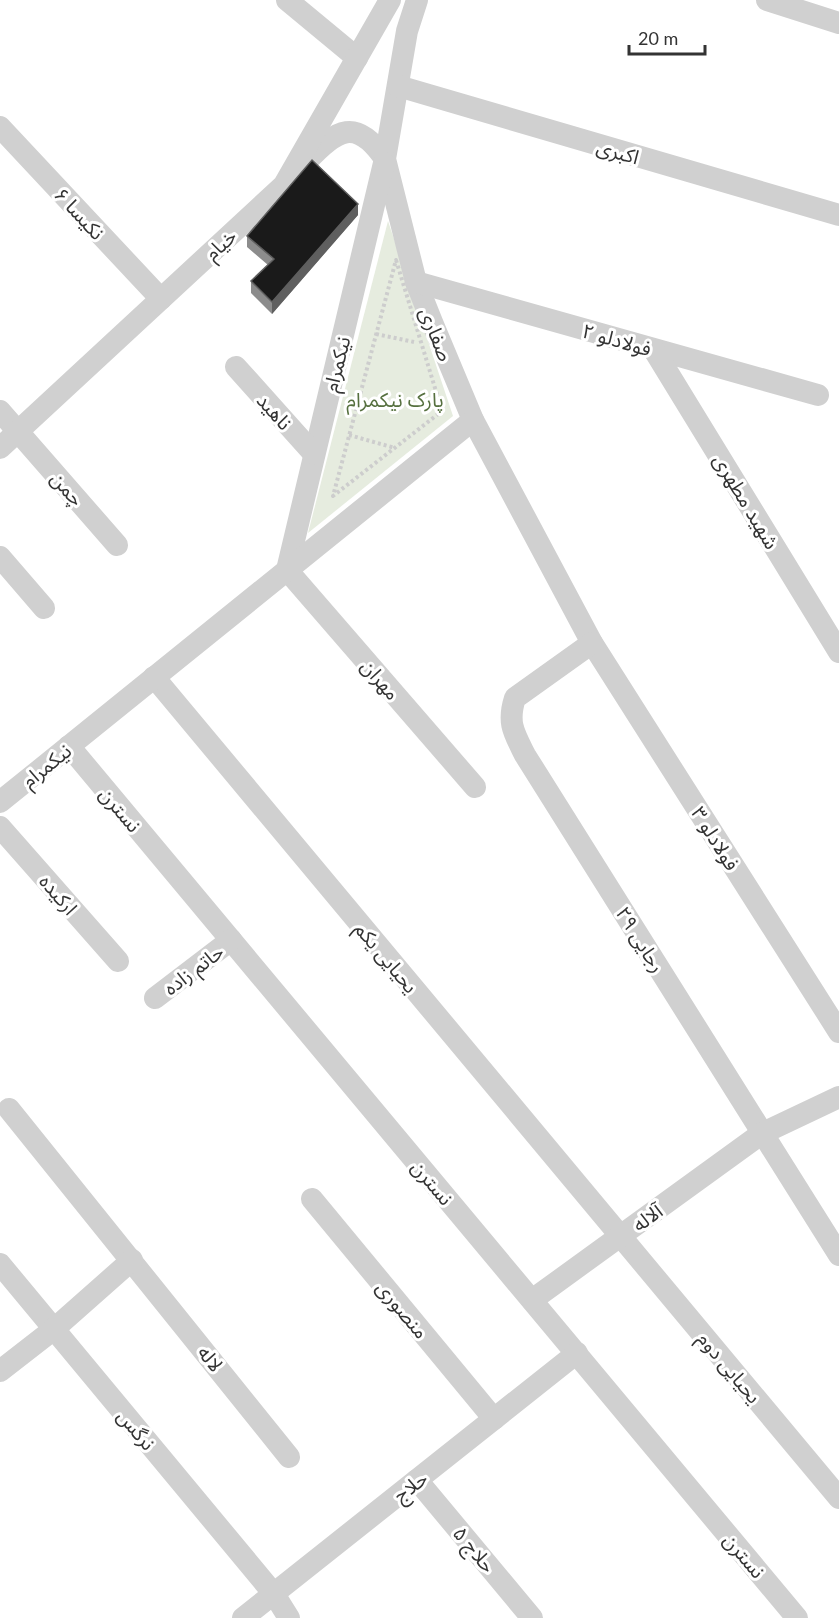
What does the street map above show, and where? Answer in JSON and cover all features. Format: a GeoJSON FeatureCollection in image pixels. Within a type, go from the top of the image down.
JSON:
{"type":"FeatureCollection","features":[{"type":"Feature","properties":{"kind":"street"},"geometry":{"type":"LineString","coordinates":[[287,0],[357,58]]}},
{"type":"Feature","properties":{"kind":"street","name":"خیام"},"geometry":{"type":"LineString","coordinates":[[0,448],[284,185],[390,0]]}},
{"type":"Feature","properties":{"kind":"street","name":"صفاری"},"geometry":{"type":"LineString","coordinates":[[417,0],[407,31],[385,159],[431,344],[592,643]]}},
{"type":"Feature","properties":{"kind":"street"},"geometry":{"type":"LineString","coordinates":[[767,0],[839,23]]}},
{"type":"Feature","properties":{"kind":"street","name":"اکبری"},"geometry":{"type":"LineString","coordinates":[[398,87],[839,215]]}},
{"type":"Feature","properties":{"kind":"street","name":"نکيسا ۶"},"geometry":{"type":"LineString","coordinates":[[0,127],[161,299]]}},
{"type":"Feature","properties":{"kind":"street"},"geometry":{"type":"LineString","coordinates":[[284,185],[324,142],[342,132],[359,134],[374,142],[385,159]]}},
{"type":"Feature","properties":{"kind":"street","name":"نیکمرام"},"geometry":{"type":"LineString","coordinates":[[287,570],[385,159]]}},
{"type":"Feature","properties":{"kind":"street","name":"فولادلو ۲"},"geometry":{"type":"LineString","coordinates":[[416,282],[818,395]]}},
{"type":"Feature","properties":{"kind":"street","name":"شهید مطهری"},"geometry":{"type":"LineString","coordinates":[[654,350],[839,652]]}},
{"type":"Feature","properties":{"kind":"street","name":"ناهید"},"geometry":{"type":"LineString","coordinates":[[236,368],[314,454]]}},
{"type":"Feature","properties":{"kind":"street","name":"چمن"},"geometry":{"type":"LineString","coordinates":[[0,411],[117,545]]}},
{"type":"Feature","properties":{"kind":"street","name":"نیکمرام"},"geometry":{"type":"LineString","coordinates":[[0,802],[473,420]]}},
{"type":"Feature","properties":{"kind":"street"},"geometry":{"type":"LineString","coordinates":[[0,557],[44,608]]}},
{"type":"Feature","properties":{"kind":"street","name":"مهران"},"geometry":{"type":"LineString","coordinates":[[287,570],[475,787]]}},
{"type":"Feature","properties":{"kind":"street","name":"فولادلو ۳"},"geometry":{"type":"LineString","coordinates":[[592,643],[839,1032]]}},
{"type":"Feature","properties":{"kind":"street","name":"رجایی ۲۹"},"geometry":{"type":"LineString","coordinates":[[592,643],[514,698],[510,713],[513,730],[525,755],[839,1256]]}},
{"type":"Feature","properties":{"kind":"street","name":"یحیایی یکم"},"geometry":{"type":"LineString","coordinates":[[154,678],[620,1237]]}},
{"type":"Feature","properties":{"kind":"street","name":"نسترن"},"geometry":{"type":"LineString","coordinates":[[69,746],[797,1618]]}},
{"type":"Feature","properties":{"kind":"street","name":"ارکیده"},"geometry":{"type":"LineString","coordinates":[[0,827],[118,961]]}},
{"type":"Feature","properties":{"kind":"street","name":"حاتم زاده"},"geometry":{"type":"LineString","coordinates":[[155,998],[231,940]]}},
{"type":"Feature","properties":{"kind":"street","name":"آلاله"},"geometry":{"type":"LineString","coordinates":[[532,1300],[762,1134],[839,1097]]}},
{"type":"Feature","properties":{"kind":"street","name":"لاله"},"geometry":{"type":"LineString","coordinates":[[9,1109],[289,1457]]}},
{"type":"Feature","properties":{"kind":"street","name":"منصوری"},"geometry":{"type":"LineString","coordinates":[[312,1199],[494,1419]]}},
{"type":"Feature","properties":{"kind":"street","name":"یحیایی دوم"},"geometry":{"type":"LineString","coordinates":[[620,1237],[839,1498]]}},
{"type":"Feature","properties":{"kind":"street"},"geometry":{"type":"LineString","coordinates":[[0,1371],[54,1329],[132,1260]]}},
{"type":"Feature","properties":{"kind":"street","name":"نرگس"},"geometry":{"type":"LineString","coordinates":[[0,1264],[274,1594],[289,1618]]}},
{"type":"Feature","properties":{"kind":"street","name":"حلاج"},"geometry":{"type":"LineString","coordinates":[[243,1618],[577,1353]]}},
{"type":"Feature","properties":{"kind":"street","name":"حلاج ۵"},"geometry":{"type":"LineString","coordinates":[[417,1480],[532,1618]]}},
{"type":"Feature","properties":{"kind":"path"},"geometry":{"type":"LineString","coordinates":[[396,260],[431,344],[442,411],[333,496],[376,334],[396,260]]}},
{"type":"Feature","properties":{"kind":"path"},"geometry":{"type":"LineString","coordinates":[[376,334],[431,344]]}},
{"type":"Feature","properties":{"kind":"path"},"geometry":{"type":"LineString","coordinates":[[349,435],[394,448],[423,460]]}},
{"type":"Feature","properties":{"kind":"green space","name":"پارک نیکمرام"},"geometry":{"type":"Polygon","coordinates":[[[388,221],[453,416],[308,533],[388,221]]]}},
{"type":"Feature","properties":{"kind":"building"},"geometry":{"type":"Polygon","coordinates":[[[312,160],[358,204],[272,302],[251,281],[274,259],[247,236],[312,160]]]}}]}
